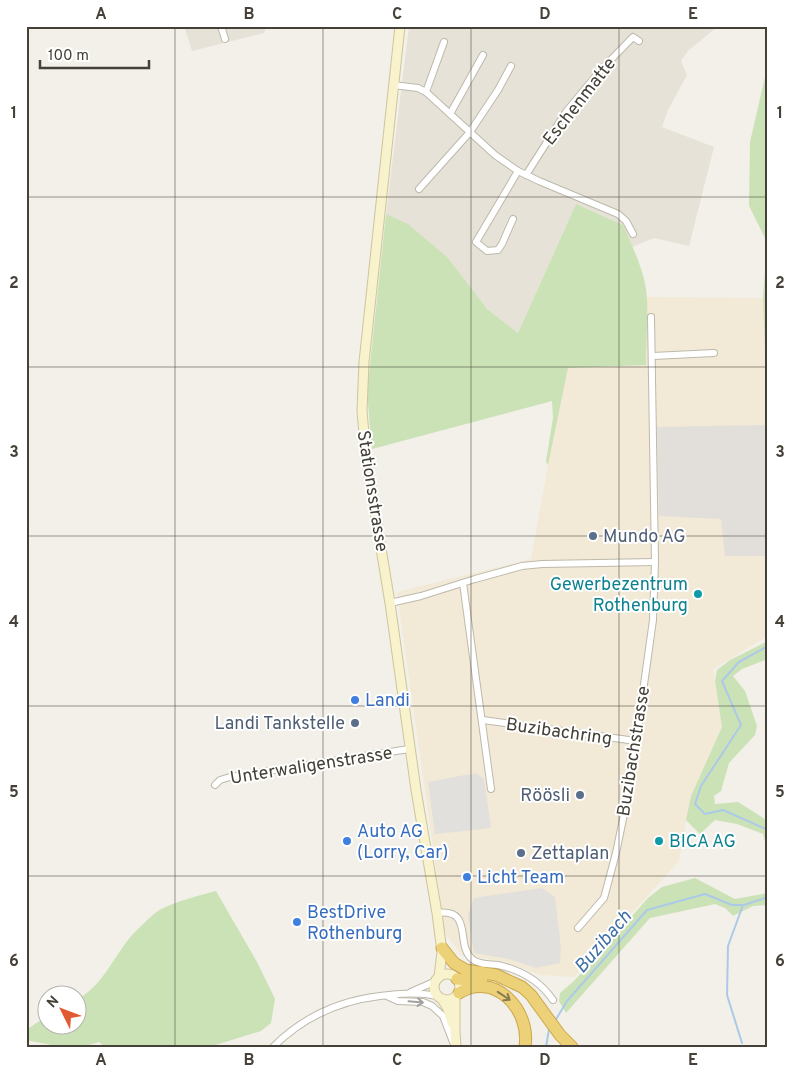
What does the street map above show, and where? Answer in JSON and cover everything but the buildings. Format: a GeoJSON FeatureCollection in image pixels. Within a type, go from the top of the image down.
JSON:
{"type":"FeatureCollection","features":[{"type":"Feature","properties":{"kind":"highway"},"geometry":{"type":"LineString","coordinates":[[442,950],[454,963],[466,970],[496,975],[516,983],[527,991],[556,1031],[572,1047]]}},
{"type":"Feature","properties":{"kind":"highway"},"geometry":{"type":"LineString","coordinates":[[455,977],[467,980],[504,978]]}},
{"type":"Feature","properties":{"kind":"highway"},"geometry":{"type":"LineString","coordinates":[[457,995],[471,988],[483,988],[496,991],[510,1000],[520,1011],[524,1023],[525,1047]]}},
{"type":"Feature","properties":{"kind":"main road","name":"Stationsstrasse"},"geometry":{"type":"LineString","coordinates":[[400,26],[362,393],[366,457],[390,603],[409,749],[442,950],[437,979]]}},
{"type":"Feature","properties":{"kind":"main road","name":"Stationsstrasse"},"geometry":{"type":"LineString","coordinates":[[442,950],[455,977]]}},
{"type":"Feature","properties":{"kind":"main road"},"geometry":{"type":"LineString","coordinates":[[455,1031],[448,1009],[434,989],[437,979],[446,974],[455,977],[460,985],[457,995],[456,1047]]}},
{"type":"Feature","properties":{"kind":"main road"},"geometry":{"type":"LineString","coordinates":[[440,998],[450,1000],[457,995]]}},
{"type":"Feature","properties":{"kind":"street"},"geometry":{"type":"LineString","coordinates":[[221,26],[225,39]]}},
{"type":"Feature","properties":{"kind":"street","name":"Eschenmatte"},"geometry":{"type":"LineString","coordinates":[[526,175],[545,142],[582,91],[633,37],[639,41]]}},
{"type":"Feature","properties":{"kind":"street"},"geometry":{"type":"LineString","coordinates":[[426,92],[444,42]]}},
{"type":"Feature","properties":{"kind":"street"},"geometry":{"type":"LineString","coordinates":[[450,114],[482,55]]}},
{"type":"Feature","properties":{"kind":"street"},"geometry":{"type":"LineString","coordinates":[[419,189],[470,132],[498,90],[511,66]]}},
{"type":"Feature","properties":{"kind":"street"},"geometry":{"type":"LineString","coordinates":[[393,85],[418,88],[426,92],[495,155],[518,171],[618,214],[626,221],[633,234]]}},
{"type":"Feature","properties":{"kind":"street"},"geometry":{"type":"LineString","coordinates":[[513,219],[498,250],[487,251],[476,242],[518,171]]}},
{"type":"Feature","properties":{"kind":"street","name":"Buzibachstrasse"},"geometry":{"type":"LineString","coordinates":[[578,928],[604,898],[628,798],[652,620],[655,562],[652,317]]}},
{"type":"Feature","properties":{"kind":"street"},"geometry":{"type":"LineString","coordinates":[[653,356],[714,353]]}},
{"type":"Feature","properties":{"kind":"street"},"geometry":{"type":"LineString","coordinates":[[390,603],[420,596],[504,570],[542,564],[655,562]]}},
{"type":"Feature","properties":{"kind":"street","name":"Buzibachring"},"geometry":{"type":"LineString","coordinates":[[463,583],[491,789]]}},
{"type":"Feature","properties":{"kind":"street","name":"Buzibachring"},"geometry":{"type":"LineString","coordinates":[[482,720],[636,741]]}},
{"type":"Feature","properties":{"kind":"street","name":"Unterwaligenstrasse"},"geometry":{"type":"LineString","coordinates":[[215,784],[220,780],[230,777],[409,749]]}},
{"type":"Feature","properties":{"kind":"street"},"geometry":{"type":"LineString","coordinates":[[437,913],[446,912],[459,919],[466,948],[473,960],[517,970],[540,984],[553,1000]]}},
{"type":"Feature","properties":{"kind":"street"},"geometry":{"type":"LineString","coordinates":[[410,992],[437,979]]}},
{"type":"Feature","properties":{"kind":"street"},"geometry":{"type":"LineString","coordinates":[[273,1047],[289,1032],[314,1015],[351,1001],[410,992],[440,998]]}},
{"type":"Feature","properties":{"kind":"street"},"geometry":{"type":"LineString","coordinates":[[386,995],[398,1000],[423,1002],[432,1006],[443,1016],[456,1047]]}},
{"type":"Feature","properties":{"kind":"shaded area"},"geometry":{"type":"Polygon","coordinates":[[[184,26],[267,26],[264,33],[192,51],[184,26]]]}},
{"type":"Feature","properties":{"kind":"shaded area"},"geometry":{"type":"Polygon","coordinates":[[[409,26],[718,26],[688,51],[681,61],[687,75],[668,110],[662,127],[714,147],[689,246],[654,238],[632,247],[623,225],[576,204],[518,333],[487,309],[467,285],[386,214],[409,26]]]}},
{"type":"Feature","properties":{"kind":"shaded area","name":"Buzibach"},"geometry":{"type":"Polygon","coordinates":[[[647,297],[763,298],[768,340],[768,636],[713,669],[722,727],[691,796],[679,861],[574,977],[540,975],[506,962],[462,955],[445,933],[397,592],[531,559],[568,368],[646,365],[647,297]]]}},
{"type":"Feature","properties":{"kind":"shaded area"},"geometry":{"type":"Polygon","coordinates":[[[768,425],[768,556],[725,556],[721,519],[659,516],[657,427],[768,425]]]}},
{"type":"Feature","properties":{"kind":"shaded area"},"geometry":{"type":"Polygon","coordinates":[[[476,773],[484,779],[491,828],[435,834],[428,782],[476,773]]]}},
{"type":"Feature","properties":{"kind":"shaded area"},"geometry":{"type":"Polygon","coordinates":[[[542,888],[555,897],[561,948],[560,963],[536,968],[509,959],[474,953],[468,915],[474,898],[542,888]]]}},
{"type":"Feature","properties":{"kind":"green space"},"geometry":{"type":"Polygon","coordinates":[[[768,64],[768,365],[765,350],[763,298],[767,242],[749,206],[750,142],[768,64]]]}},
{"type":"Feature","properties":{"kind":"green space"},"geometry":{"type":"Polygon","coordinates":[[[576,204],[623,225],[631,243],[642,271],[646,290],[646,365],[568,368],[548,465],[546,461],[553,418],[552,401],[372,449],[367,393],[386,214],[408,224],[447,257],[487,309],[518,333],[576,204]]]}},
{"type":"Feature","properties":{"kind":"green space"},"geometry":{"type":"Polygon","coordinates":[[[768,641],[768,659],[742,669],[733,676],[745,691],[757,726],[755,735],[729,763],[721,791],[714,796],[715,804],[738,802],[768,821],[768,853],[763,834],[737,824],[715,820],[700,834],[686,820],[691,796],[722,727],[715,681],[717,670],[730,660],[768,641]]]}},
{"type":"Feature","properties":{"kind":"green space"},"geometry":{"type":"Polygon","coordinates":[[[695,878],[735,899],[768,893],[768,905],[753,906],[733,916],[725,908],[715,904],[650,918],[566,1013],[559,1001],[560,993],[574,981],[648,898],[662,887],[695,878]]]}},
{"type":"Feature","properties":{"kind":"green space"},"geometry":{"type":"Polygon","coordinates":[[[216,891],[257,962],[275,999],[271,1023],[261,1031],[209,1047],[105,1047],[99,1042],[80,1047],[71,1047],[26,1040],[26,1030],[38,1022],[38,1036],[88,1036],[88,992],[140,927],[159,910],[184,900],[216,891]]]}},
{"type":"Feature","properties":{"kind":"waterway","name":"Buzibach"},"geometry":{"type":"LineString","coordinates":[[768,646],[739,662],[722,681],[741,725],[701,786],[695,804],[705,814],[723,810],[768,830]]}},
{"type":"Feature","properties":{"kind":"waterway","name":"Buzibach"},"geometry":{"type":"LineString","coordinates":[[555,1021],[567,1001],[647,910],[705,894],[732,905],[744,905],[768,897]]}},
{"type":"Feature","properties":{"kind":"waterway"},"geometry":{"type":"LineString","coordinates":[[742,1043],[727,995],[728,946],[743,905]]}},
{"type":"Feature","properties":{"kind":"waterway","name":"Buzibach"},"geometry":{"type":"LineString","coordinates":[[546,1047],[549,1029]]}},
{"type":"Feature","properties":{"kind":"place","name":"Mundo AG"},"geometry":{"type":"Point","coordinates":[593,536]}},
{"type":"Feature","properties":{"kind":"place","name":"Gewerbezentrum Rothenburg"},"geometry":{"type":"Point","coordinates":[698,594]}},
{"type":"Feature","properties":{"kind":"place","name":"Landi"},"geometry":{"type":"Point","coordinates":[355,700]}},
{"type":"Feature","properties":{"kind":"place","name":"Landi Tankstelle"},"geometry":{"type":"Point","coordinates":[355,723]}},
{"type":"Feature","properties":{"kind":"place","name":"Röösli"},"geometry":{"type":"Point","coordinates":[580,795]}},
{"type":"Feature","properties":{"kind":"place","name":"Auto AG (Lorry, Car)"},"geometry":{"type":"Point","coordinates":[347,841]}},
{"type":"Feature","properties":{"kind":"place","name":"BICA AG"},"geometry":{"type":"Point","coordinates":[659,841]}},
{"type":"Feature","properties":{"kind":"place","name":"Zettaplan"},"geometry":{"type":"Point","coordinates":[521,853]}},
{"type":"Feature","properties":{"kind":"place","name":"Licht Team"},"geometry":{"type":"Point","coordinates":[467,877]}},
{"type":"Feature","properties":{"kind":"place","name":"BestDrive Rothenburg"},"geometry":{"type":"Point","coordinates":[297,922]}}]}
